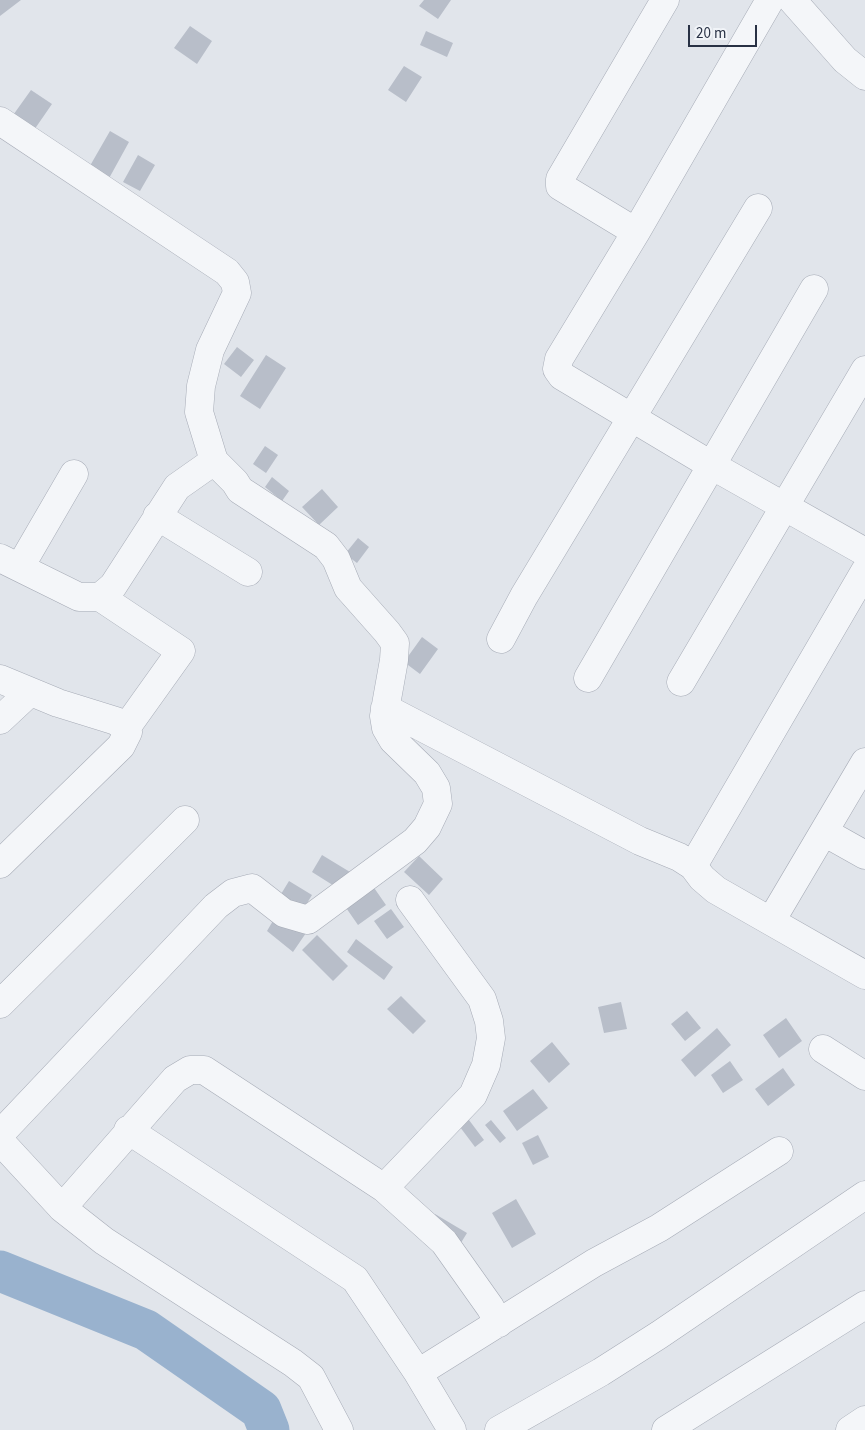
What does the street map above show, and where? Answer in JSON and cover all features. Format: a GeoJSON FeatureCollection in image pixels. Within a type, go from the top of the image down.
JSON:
{"type":"FeatureCollection","features":[{"type":"Feature","properties":{"kind":"street"},"geometry":{"type":"LineString","coordinates":[[636,232],[560,186],[560,179],[665,0]]}},
{"type":"Feature","properties":{"kind":"street"},"geometry":{"type":"LineString","coordinates":[[770,0],[636,232],[559,359],[557,370],[562,376],[711,465],[865,552]]}},
{"type":"Feature","properties":{"kind":"street"},"geometry":{"type":"LineString","coordinates":[[792,0],[845,60],[865,76]]}},
{"type":"Feature","properties":{"kind":"street"},"geometry":{"type":"LineString","coordinates":[[0,121],[227,272],[235,282],[237,293],[210,350],[201,386],[199,412],[214,461],[236,482],[240,490],[326,546],[336,559],[340,574],[348,588],[387,632],[394,643],[394,660],[385,708],[386,728],[393,740],[427,773],[436,788],[438,804],[427,827],[415,841],[308,920],[284,913],[252,888],[233,893],[216,906],[0,1134]]}},
{"type":"Feature","properties":{"kind":"street"},"geometry":{"type":"LineString","coordinates":[[501,639],[631,417],[758,208]]}},
{"type":"Feature","properties":{"kind":"street"},"geometry":{"type":"LineString","coordinates":[[588,678],[814,289]]}},
{"type":"Feature","properties":{"kind":"street"},"geometry":{"type":"LineString","coordinates":[[681,682],[865,370]]}},
{"type":"Feature","properties":{"kind":"street"},"geometry":{"type":"LineString","coordinates":[[100,597],[113,586],[177,487],[214,461]]}},
{"type":"Feature","properties":{"kind":"street"},"geometry":{"type":"LineString","coordinates":[[0,864],[121,746],[127,737],[126,728],[181,651],[100,597],[79,597],[8,566],[74,474]]}},
{"type":"Feature","properties":{"kind":"street"},"geometry":{"type":"LineString","coordinates":[[157,516],[248,572]]}},
{"type":"Feature","properties":{"kind":"street"},"geometry":{"type":"LineString","coordinates":[[693,866],[865,571]]}},
{"type":"Feature","properties":{"kind":"street"},"geometry":{"type":"LineString","coordinates":[[0,680],[116,721],[126,728]]}},
{"type":"Feature","properties":{"kind":"street"},"geometry":{"type":"LineString","coordinates":[[0,720],[30,692]]}},
{"type":"Feature","properties":{"kind":"street"},"geometry":{"type":"LineString","coordinates":[[385,708],[640,841],[679,856],[693,866],[702,878],[716,890],[865,975]]}},
{"type":"Feature","properties":{"kind":"street"},"geometry":{"type":"LineString","coordinates":[[771,921],[865,762]]}},
{"type":"Feature","properties":{"kind":"street"},"geometry":{"type":"LineString","coordinates":[[0,1004],[185,820]]}},
{"type":"Feature","properties":{"kind":"street"},"geometry":{"type":"LineString","coordinates":[[824,832],[865,855]]}},
{"type":"Feature","properties":{"kind":"street"},"geometry":{"type":"LineString","coordinates":[[384,1188],[473,1095],[486,1065],[491,1038],[490,1021],[482,999],[410,900]]}},
{"type":"Feature","properties":{"kind":"street"},"geometry":{"type":"LineString","coordinates":[[823,1048],[865,1076]]}},
{"type":"Feature","properties":{"kind":"street"},"geometry":{"type":"LineString","coordinates":[[62,1208],[128,1130],[175,1079],[190,1070],[204,1070],[384,1188],[444,1242],[490,1306],[499,1323]]}},
{"type":"Feature","properties":{"kind":"street"},"geometry":{"type":"LineString","coordinates":[[128,1130],[355,1279],[418,1373],[452,1430]]}},
{"type":"Feature","properties":{"kind":"street"},"geometry":{"type":"LineString","coordinates":[[0,1141],[62,1208],[104,1241],[311,1377],[339,1430]]}},
{"type":"Feature","properties":{"kind":"street"},"geometry":{"type":"LineString","coordinates":[[418,1373],[594,1264],[659,1228],[779,1151]]}},
{"type":"Feature","properties":{"kind":"street"},"geometry":{"type":"LineString","coordinates":[[499,1430],[601,1372],[659,1335],[865,1195]]}},
{"type":"Feature","properties":{"kind":"street"},"geometry":{"type":"LineString","coordinates":[[666,1430],[865,1305]]}},
{"type":"Feature","properties":{"kind":"street"},"geometry":{"type":"LineString","coordinates":[[850,1430],[865,1420]]}},
{"type":"Feature","properties":{"kind":"building"},"geometry":{"type":"Polygon","coordinates":[[[0,0],[21,0],[0,16],[0,0]]]}},
{"type":"Feature","properties":{"kind":"building"},"geometry":{"type":"Polygon","coordinates":[[[424,0],[451,0],[438,19],[419,6],[424,0]]]}},
{"type":"Feature","properties":{"kind":"building"},"geometry":{"type":"Polygon","coordinates":[[[190,26],[212,41],[197,64],[174,48],[190,26]]]}},
{"type":"Feature","properties":{"kind":"building"},"geometry":{"type":"Polygon","coordinates":[[[426,31],[453,43],[447,57],[420,45],[426,31]]]}},
{"type":"Feature","properties":{"kind":"building"},"geometry":{"type":"Polygon","coordinates":[[[404,66],[422,77],[406,102],[388,90],[404,66]]]}},
{"type":"Feature","properties":{"kind":"building"},"geometry":{"type":"Polygon","coordinates":[[[31,90],[52,104],[32,133],[11,118],[31,90]]]}},
{"type":"Feature","properties":{"kind":"building"},"geometry":{"type":"Polygon","coordinates":[[[110,131],[129,142],[107,182],[87,171],[110,131]]]}},
{"type":"Feature","properties":{"kind":"building"},"geometry":{"type":"Polygon","coordinates":[[[138,155],[155,165],[140,191],[123,182],[138,155]]]}},
{"type":"Feature","properties":{"kind":"building"},"geometry":{"type":"Polygon","coordinates":[[[237,347],[254,360],[241,377],[224,364],[237,347]]]}},
{"type":"Feature","properties":{"kind":"building"},"geometry":{"type":"Polygon","coordinates":[[[266,355],[286,368],[260,409],[240,396],[266,355]]]}},
{"type":"Feature","properties":{"kind":"building"},"geometry":{"type":"Polygon","coordinates":[[[265,446],[278,455],[266,473],[253,464],[265,446]]]}},
{"type":"Feature","properties":{"kind":"building"},"geometry":{"type":"Polygon","coordinates":[[[272,477],[289,491],[282,501],[265,487],[272,477]]]}},
{"type":"Feature","properties":{"kind":"building"},"geometry":{"type":"Polygon","coordinates":[[[322,489],[338,507],[319,525],[302,507],[322,489]]]}},
{"type":"Feature","properties":{"kind":"building"},"geometry":{"type":"Polygon","coordinates":[[[358,538],[369,547],[357,563],[345,554],[358,538]]]}},
{"type":"Feature","properties":{"kind":"building"},"geometry":{"type":"Polygon","coordinates":[[[422,637],[438,649],[420,674],[404,662],[422,637]]]}},
{"type":"Feature","properties":{"kind":"building"},"geometry":{"type":"Polygon","coordinates":[[[322,855],[350,872],[339,889],[312,872],[322,855]]]}},
{"type":"Feature","properties":{"kind":"building"},"geometry":{"type":"Polygon","coordinates":[[[419,856],[443,879],[429,895],[404,872],[419,856]]]}},
{"type":"Feature","properties":{"kind":"building"},"geometry":{"type":"Polygon","coordinates":[[[289,881],[312,895],[301,913],[278,899],[289,881]]]}},
{"type":"Feature","properties":{"kind":"building"},"geometry":{"type":"Polygon","coordinates":[[[370,882],[386,905],[358,925],[342,902],[370,882]]]}},
{"type":"Feature","properties":{"kind":"building"},"geometry":{"type":"Polygon","coordinates":[[[391,909],[404,927],[387,939],[374,921],[391,909]]]}},
{"type":"Feature","properties":{"kind":"building"},"geometry":{"type":"Polygon","coordinates":[[[277,914],[306,933],[293,952],[267,931],[277,914]]]}},
{"type":"Feature","properties":{"kind":"building"},"geometry":{"type":"Polygon","coordinates":[[[317,935],[348,966],[333,981],[302,950],[317,935]]]}},
{"type":"Feature","properties":{"kind":"building"},"geometry":{"type":"Polygon","coordinates":[[[356,939],[393,967],[384,980],[347,952],[356,939]]]}},
{"type":"Feature","properties":{"kind":"building"},"geometry":{"type":"Polygon","coordinates":[[[401,996],[426,1021],[413,1034],[387,1009],[401,996]]]}},
{"type":"Feature","properties":{"kind":"building"},"geometry":{"type":"Polygon","coordinates":[[[621,1002],[627,1029],[604,1033],[598,1007],[621,1002]]]}},
{"type":"Feature","properties":{"kind":"building"},"geometry":{"type":"Polygon","coordinates":[[[687,1011],[701,1028],[685,1041],[671,1024],[687,1011]]]}},
{"type":"Feature","properties":{"kind":"building"},"geometry":{"type":"Polygon","coordinates":[[[786,1018],[802,1041],[779,1058],[763,1035],[786,1018]]]}},
{"type":"Feature","properties":{"kind":"building"},"geometry":{"type":"Polygon","coordinates":[[[717,1028],[731,1045],[695,1077],[681,1060],[717,1028]]]}},
{"type":"Feature","properties":{"kind":"building"},"geometry":{"type":"Polygon","coordinates":[[[552,1042],[570,1064],[549,1083],[530,1061],[552,1042]]]}},
{"type":"Feature","properties":{"kind":"building"},"geometry":{"type":"Polygon","coordinates":[[[730,1061],[743,1080],[723,1093],[711,1075],[730,1061]]]}},
{"type":"Feature","properties":{"kind":"building"},"geometry":{"type":"Polygon","coordinates":[[[783,1068],[795,1085],[768,1106],[755,1089],[783,1068]]]}},
{"type":"Feature","properties":{"kind":"building"},"geometry":{"type":"Polygon","coordinates":[[[533,1089],[548,1108],[517,1131],[503,1111],[533,1089]]]}},
{"type":"Feature","properties":{"kind":"building"},"geometry":{"type":"Polygon","coordinates":[[[463,1112],[484,1140],[475,1147],[454,1119],[463,1112]]]}},
{"type":"Feature","properties":{"kind":"building"},"geometry":{"type":"Polygon","coordinates":[[[491,1120],[506,1138],[500,1143],[485,1125],[491,1120]]]}},
{"type":"Feature","properties":{"kind":"building"},"geometry":{"type":"Polygon","coordinates":[[[538,1135],[549,1157],[533,1165],[522,1143],[538,1135]]]}},
{"type":"Feature","properties":{"kind":"building"},"geometry":{"type":"Polygon","coordinates":[[[516,1199],[536,1234],[512,1248],[492,1213],[516,1199]]]}},
{"type":"Feature","properties":{"kind":"building"},"geometry":{"type":"Polygon","coordinates":[[[435,1214],[467,1233],[459,1246],[428,1227],[435,1214]]]}},
{"type":"Feature","properties":{"kind":"waterway"},"geometry":{"type":"LineString","coordinates":[[0,1271],[146,1330],[261,1410],[269,1430]]}}]}
